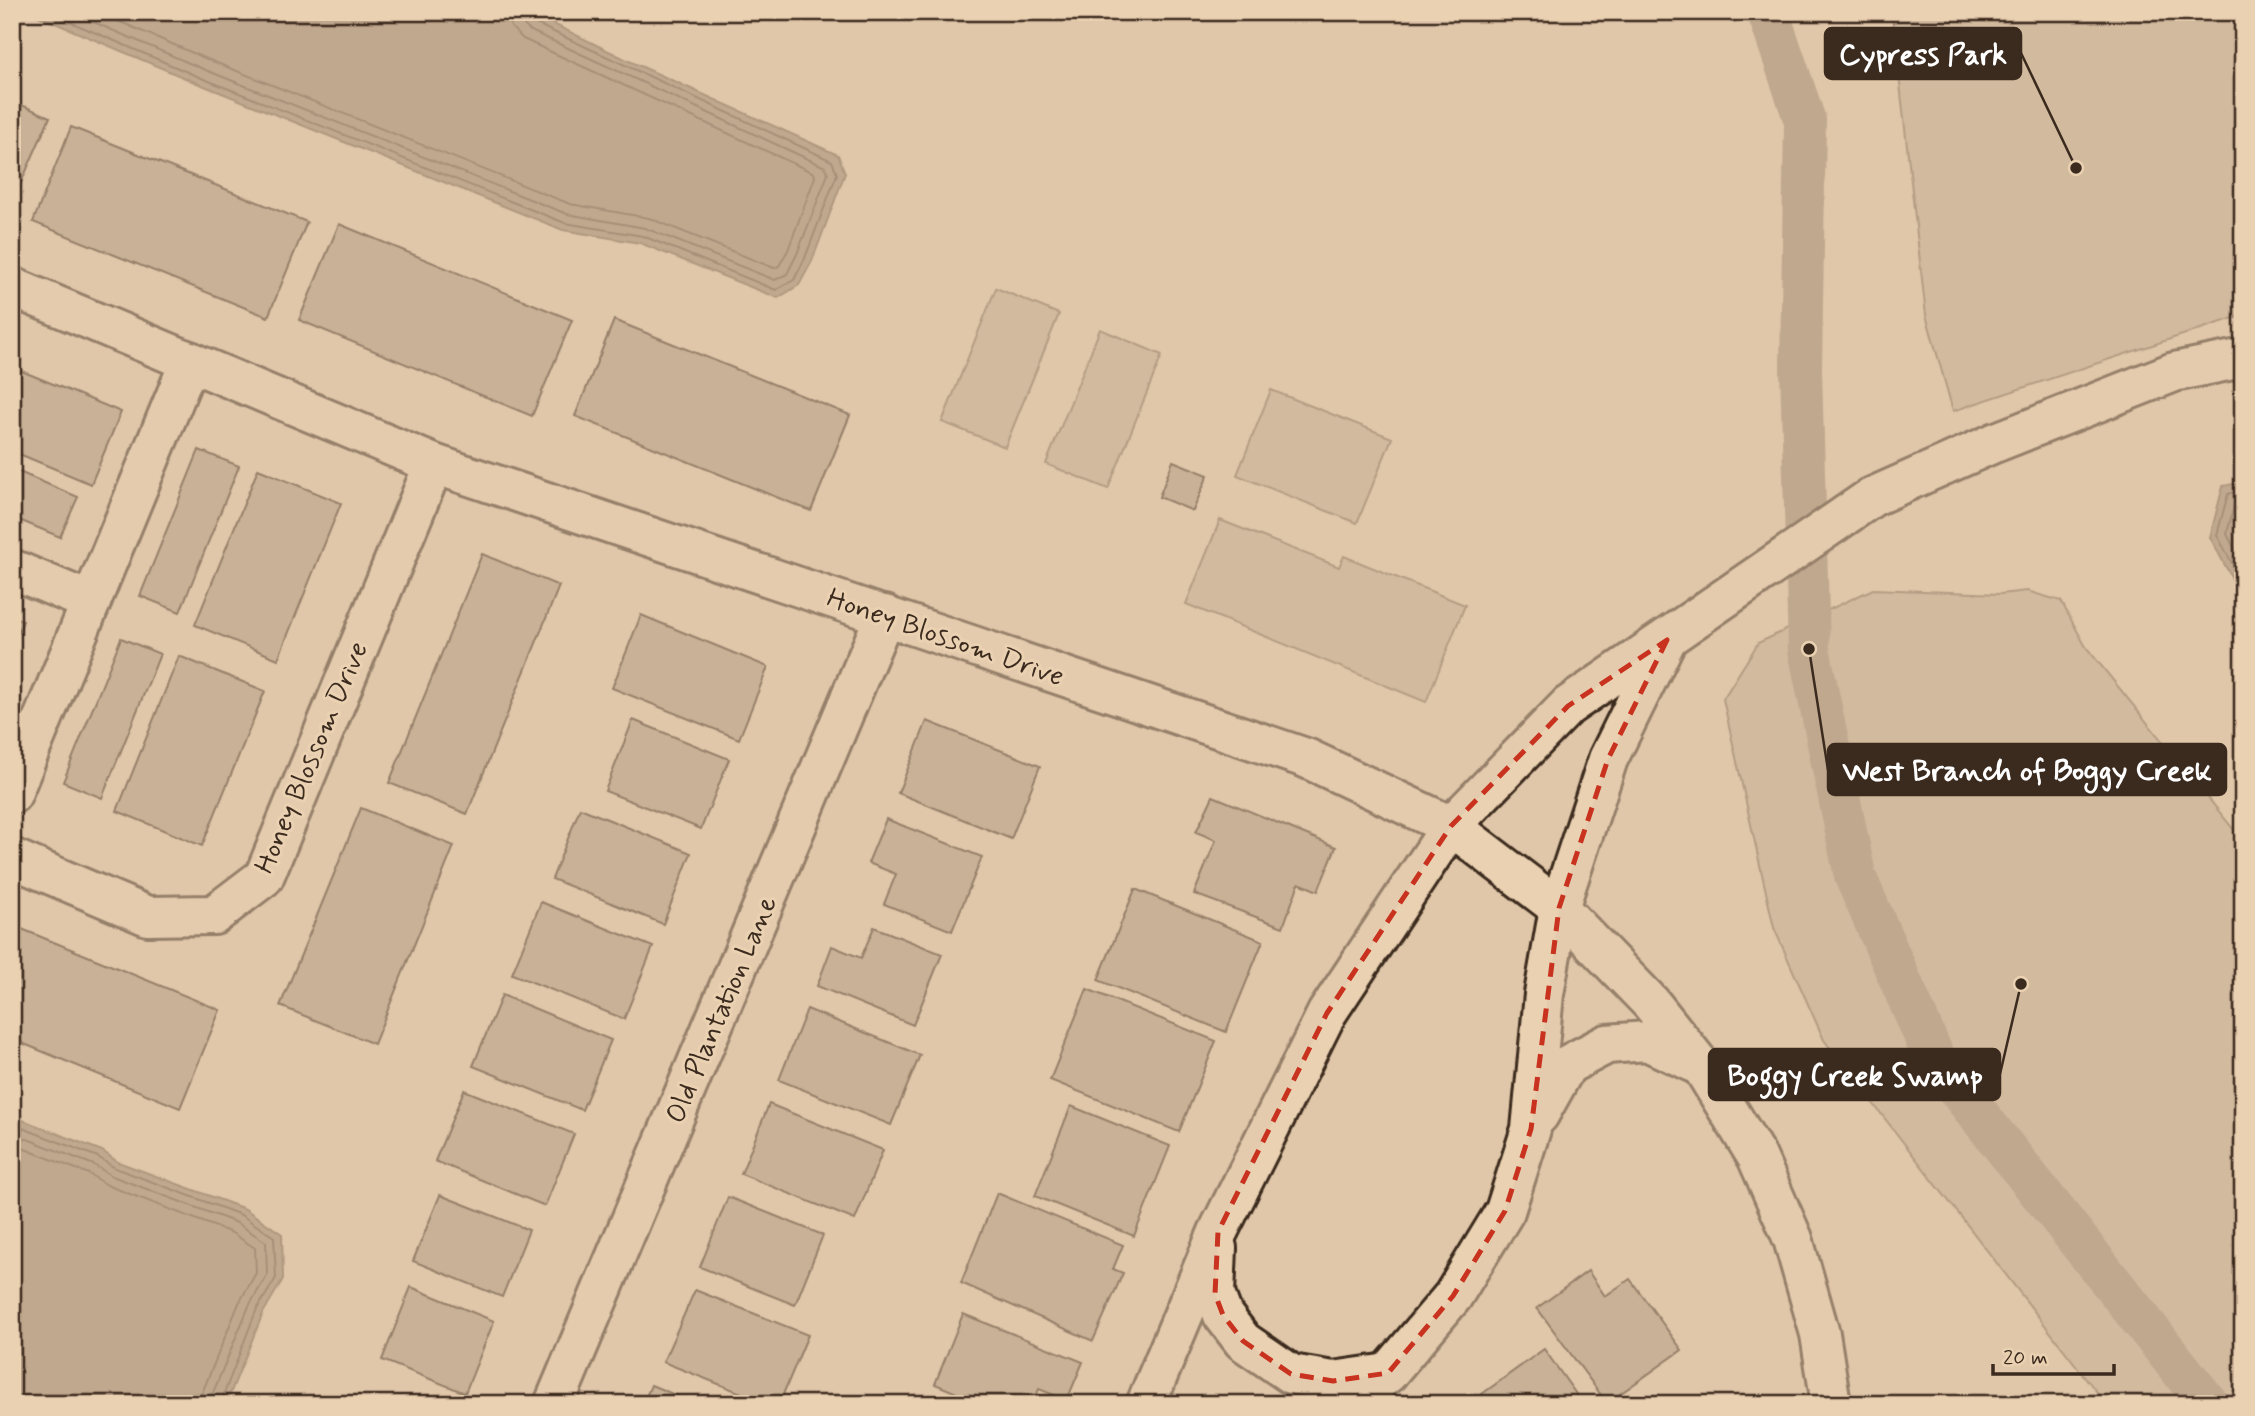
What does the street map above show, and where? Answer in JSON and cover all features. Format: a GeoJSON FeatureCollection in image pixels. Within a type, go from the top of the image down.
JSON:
{"type":"FeatureCollection","features":[{"type":"Feature","properties":{"kind":"street","name":"Honey Blossom Drive"},"geometry":{"type":"LineString","coordinates":[[12,287],[434,464],[1306,758],[1451,826],[1559,908],[1651,1003],[1702,1066],[1757,1157],[1793,1239],[1820,1334],[1831,1404]]}},
{"type":"Feature","properties":{"kind":"street"},"geometry":{"type":"LineString","coordinates":[[1146,1404],[1218,1232],[1327,1013],[1451,826],[1568,706],[1872,497],[1994,443],[2174,372],[2243,358]]}},
{"type":"Feature","properties":{"kind":"street"},"geometry":{"type":"LineString","coordinates":[[12,794],[190,361]]}},
{"type":"Feature","properties":{"kind":"street","name":"Honey Blossom Drive"},"geometry":{"type":"LineString","coordinates":[[12,858],[148,916],[214,915],[264,877],[434,464]]}},
{"type":"Feature","properties":{"kind":"street"},"geometry":{"type":"LineString","coordinates":[[12,569],[91,602]]}},
{"type":"Feature","properties":{"kind":"street","name":"Old Plantation Lane"},"geometry":{"type":"LineString","coordinates":[[554,1404],[885,615]]}},
{"type":"Feature","properties":{"kind":"street"},"geometry":{"type":"LineString","coordinates":[[1531,1129],[1544,994],[1559,908],[1608,760],[1667,640]]}},
{"type":"Feature","properties":{"kind":"street"},"geometry":{"type":"LineString","coordinates":[[1350,1404],[1388,1373],[1453,1296],[1505,1211],[1531,1129],[1567,1065],[1607,1044],[1647,1041],[1702,1066]]}},
{"type":"Feature","properties":{"kind":"street"},"geometry":{"type":"LineString","coordinates":[[1218,1232],[1215,1294],[1223,1315],[1242,1341],[1291,1374],[1333,1381],[1388,1373]]}},
{"type":"Feature","properties":{"kind":"highlighted area"},"geometry":{"type":"Polygon","coordinates":[[[1667,640],[1608,759],[1559,908],[1531,1129],[1505,1211],[1453,1296],[1388,1373],[1333,1381],[1291,1374],[1243,1341],[1223,1315],[1215,1294],[1218,1232],[1327,1013],[1451,826],[1568,706],[1667,640]]]}},
{"type":"Feature","properties":{"kind":"shaded area"},"geometry":{"type":"Polygon","coordinates":[[[1885,12],[2243,12],[2243,315],[1953,411],[1926,315],[1893,22],[1885,12]]]}},
{"type":"Feature","properties":{"kind":"shaded area"},"geometry":{"type":"Polygon","coordinates":[[[996,288],[1059,314],[1005,447],[942,422],[996,288]]]}},
{"type":"Feature","properties":{"kind":"shaded area"},"geometry":{"type":"Polygon","coordinates":[[[1100,329],[1162,355],[1108,489],[1046,464],[1100,329]]]}},
{"type":"Feature","properties":{"kind":"shaded area"},"geometry":{"type":"Polygon","coordinates":[[[1271,390],[1392,438],[1357,523],[1237,475],[1271,390]]]}},
{"type":"Feature","properties":{"kind":"shaded area"},"geometry":{"type":"Polygon","coordinates":[[[1220,520],[1339,567],[1344,556],[1465,605],[1426,702],[1186,604],[1220,520]]]}},
{"type":"Feature","properties":{"kind":"shaded area"},"geometry":{"type":"Polygon","coordinates":[[[1873,589],[2000,594],[2027,591],[2061,601],[2086,647],[2243,841],[2243,1404],[2106,1404],[1824,1040],[1774,928],[1723,699],[1758,643],[1873,589]]]}},
{"type":"Feature","properties":{"kind":"water"},"geometry":{"type":"Polygon","coordinates":[[[29,12],[529,12],[627,60],[838,155],[845,173],[812,261],[799,285],[778,298],[640,243],[563,230],[197,83],[29,12]]]}},
{"type":"Feature","properties":{"kind":"water"},"geometry":{"type":"Polygon","coordinates":[[[2243,482],[2243,599],[2210,537],[2223,486],[2243,482]]]}},
{"type":"Feature","properties":{"kind":"water"},"geometry":{"type":"Polygon","coordinates":[[[12,1116],[102,1151],[118,1162],[245,1209],[282,1234],[283,1279],[263,1313],[226,1404],[12,1404],[12,1116]]]}},
{"type":"Feature","properties":{"kind":"building"},"geometry":{"type":"Polygon","coordinates":[[[12,101],[50,117],[13,201],[12,201],[12,101]]]}},
{"type":"Feature","properties":{"kind":"building"},"geometry":{"type":"Polygon","coordinates":[[[71,127],[307,222],[268,317],[33,222],[71,127]]]}},
{"type":"Feature","properties":{"kind":"building"},"geometry":{"type":"Polygon","coordinates":[[[339,224],[572,320],[532,416],[299,320],[339,224]]]}},
{"type":"Feature","properties":{"kind":"building"},"geometry":{"type":"Polygon","coordinates":[[[614,320],[850,415],[811,511],[575,416],[614,320]]]}},
{"type":"Feature","properties":{"kind":"building"},"geometry":{"type":"Polygon","coordinates":[[[12,367],[121,412],[91,484],[12,451],[12,367]]]}},
{"type":"Feature","properties":{"kind":"building"},"geometry":{"type":"Polygon","coordinates":[[[199,450],[239,466],[180,612],[140,596],[199,450]]]}},
{"type":"Feature","properties":{"kind":"building"},"geometry":{"type":"Polygon","coordinates":[[[1173,461],[1208,475],[1193,511],[1159,497],[1173,461]]]}},
{"type":"Feature","properties":{"kind":"building"},"geometry":{"type":"Polygon","coordinates":[[[12,469],[78,497],[60,537],[12,517],[12,469]]]}},
{"type":"Feature","properties":{"kind":"building"},"geometry":{"type":"Polygon","coordinates":[[[258,469],[341,503],[278,659],[195,625],[258,469]]]}},
{"type":"Feature","properties":{"kind":"building"},"geometry":{"type":"Polygon","coordinates":[[[482,554],[559,586],[467,814],[389,783],[482,554]]]}},
{"type":"Feature","properties":{"kind":"building"},"geometry":{"type":"Polygon","coordinates":[[[641,615],[768,667],[739,739],[612,688],[641,615]]]}},
{"type":"Feature","properties":{"kind":"building"},"geometry":{"type":"Polygon","coordinates":[[[12,616],[23,621],[12,648],[12,616]]]}},
{"type":"Feature","properties":{"kind":"building"},"geometry":{"type":"Polygon","coordinates":[[[121,638],[160,654],[102,798],[63,782],[121,638]]]}},
{"type":"Feature","properties":{"kind":"building"},"geometry":{"type":"Polygon","coordinates":[[[179,656],[265,691],[202,846],[117,811],[179,656]]]}},
{"type":"Feature","properties":{"kind":"building"},"geometry":{"type":"Polygon","coordinates":[[[633,720],[729,759],[701,829],[605,791],[633,720]]]}},
{"type":"Feature","properties":{"kind":"building"},"geometry":{"type":"Polygon","coordinates":[[[927,721],[1040,766],[1011,839],[898,793],[927,721]]]}},
{"type":"Feature","properties":{"kind":"building"},"geometry":{"type":"Polygon","coordinates":[[[1213,796],[1336,847],[1318,891],[1299,883],[1283,927],[1194,894],[1216,840],[1196,832],[1213,796]]]}},
{"type":"Feature","properties":{"kind":"building"},"geometry":{"type":"Polygon","coordinates":[[[361,808],[454,846],[374,1044],[280,1006],[361,808]]]}},
{"type":"Feature","properties":{"kind":"building"},"geometry":{"type":"Polygon","coordinates":[[[580,808],[691,853],[663,924],[552,879],[580,808]]]}},
{"type":"Feature","properties":{"kind":"building"},"geometry":{"type":"Polygon","coordinates":[[[886,819],[982,857],[952,931],[884,904],[896,874],[868,863],[886,819]]]}},
{"type":"Feature","properties":{"kind":"building"},"geometry":{"type":"Polygon","coordinates":[[[1135,889],[1263,941],[1226,1032],[1098,980],[1135,889]]]}},
{"type":"Feature","properties":{"kind":"building"},"geometry":{"type":"Polygon","coordinates":[[[541,902],[653,947],[624,1019],[512,974],[541,902]]]}},
{"type":"Feature","properties":{"kind":"building"},"geometry":{"type":"Polygon","coordinates":[[[12,925],[220,1010],[180,1108],[12,1039],[12,925]]]}},
{"type":"Feature","properties":{"kind":"building"},"geometry":{"type":"Polygon","coordinates":[[[874,927],[942,954],[913,1025],[817,986],[832,946],[861,958],[874,927]]]}},
{"type":"Feature","properties":{"kind":"building"},"geometry":{"type":"Polygon","coordinates":[[[1087,989],[1216,1041],[1179,1132],[1050,1080],[1087,989]]]}},
{"type":"Feature","properties":{"kind":"building"},"geometry":{"type":"Polygon","coordinates":[[[502,995],[611,1040],[582,1110],[473,1066],[502,995]]]}},
{"type":"Feature","properties":{"kind":"building"},"geometry":{"type":"Polygon","coordinates":[[[807,1009],[920,1055],[891,1125],[779,1080],[807,1009]]]}},
{"type":"Feature","properties":{"kind":"building"},"geometry":{"type":"Polygon","coordinates":[[[464,1090],[574,1134],[545,1206],[435,1161],[464,1090]]]}},
{"type":"Feature","properties":{"kind":"building"},"geometry":{"type":"Polygon","coordinates":[[[769,1104],[883,1150],[855,1220],[741,1174],[769,1104]]]}},
{"type":"Feature","properties":{"kind":"building"},"geometry":{"type":"Polygon","coordinates":[[[1071,1106],[1170,1146],[1134,1236],[1035,1196],[1071,1106]]]}},
{"type":"Feature","properties":{"kind":"building"},"geometry":{"type":"Polygon","coordinates":[[[997,1193],[1123,1245],[1113,1269],[1123,1273],[1093,1341],[961,1283],[997,1193]]]}},
{"type":"Feature","properties":{"kind":"building"},"geometry":{"type":"Polygon","coordinates":[[[440,1195],[529,1230],[502,1297],[413,1261],[440,1195]]]}},
{"type":"Feature","properties":{"kind":"building"},"geometry":{"type":"Polygon","coordinates":[[[728,1197],[823,1235],[795,1305],[700,1267],[728,1197]]]}},
{"type":"Feature","properties":{"kind":"building"},"geometry":{"type":"Polygon","coordinates":[[[1588,1271],[1605,1296],[1630,1279],[1682,1350],[1607,1403],[1537,1308],[1588,1271]]]}},
{"type":"Feature","properties":{"kind":"building"},"geometry":{"type":"Polygon","coordinates":[[[411,1287],[494,1321],[465,1393],[382,1360],[411,1287]]]}},
{"type":"Feature","properties":{"kind":"building"},"geometry":{"type":"Polygon","coordinates":[[[695,1290],[808,1335],[779,1404],[769,1404],[663,1362],[695,1290]]]}},
{"type":"Feature","properties":{"kind":"building"},"geometry":{"type":"Polygon","coordinates":[[[963,1314],[1083,1362],[1067,1400],[1039,1389],[1033,1404],[983,1404],[935,1384],[963,1314]]]}},
{"type":"Feature","properties":{"kind":"building"},"geometry":{"type":"Polygon","coordinates":[[[1544,1349],[1583,1404],[1489,1404],[1482,1394],[1544,1349]]]}},
{"type":"Feature","properties":{"kind":"building"},"geometry":{"type":"Polygon","coordinates":[[[651,1385],[697,1404],[643,1404],[651,1385]]]}},
{"type":"Feature","properties":{"kind":"waterway"},"geometry":{"type":"LineString","coordinates":[[1768,12],[1805,121],[1801,369],[1809,649],[1855,876],[1935,1060],[2208,1404]]}},
{"type":"Feature","properties":{"kind":"place","name":"Cypress Park"},"geometry":{"type":"Point","coordinates":[2076,168]}},
{"type":"Feature","properties":{"kind":"place","name":"West Branch of Boggy Creek"},"geometry":{"type":"Point","coordinates":[1809,649]}},
{"type":"Feature","properties":{"kind":"place","name":"Boggy Creek Swamp"},"geometry":{"type":"Point","coordinates":[2021,984]}}]}
